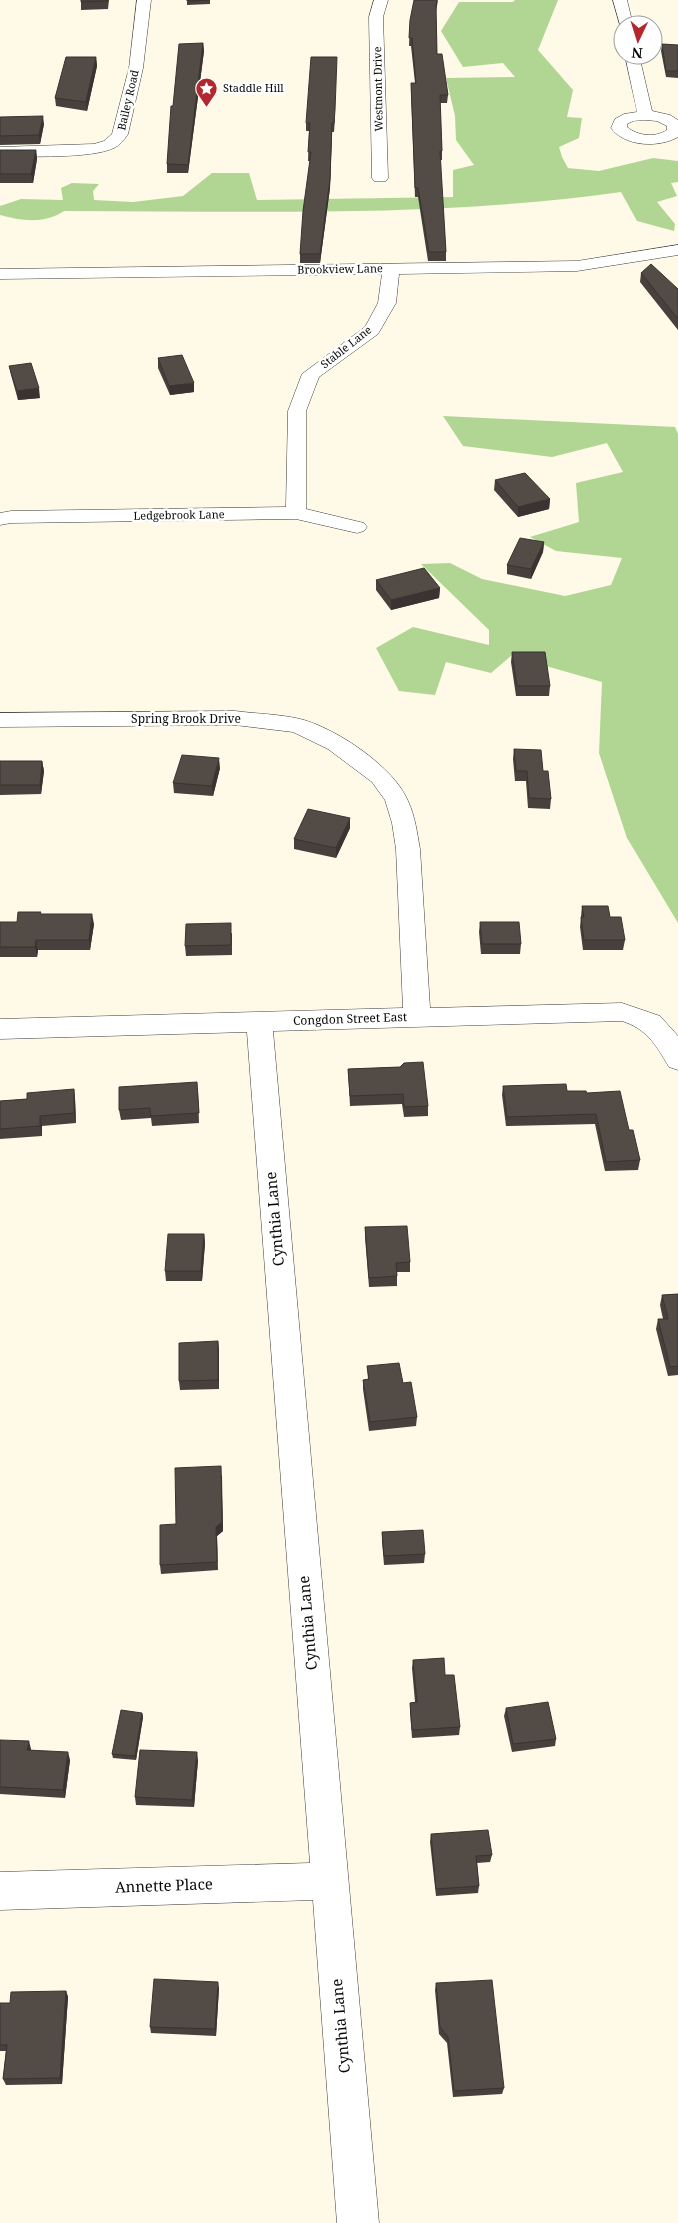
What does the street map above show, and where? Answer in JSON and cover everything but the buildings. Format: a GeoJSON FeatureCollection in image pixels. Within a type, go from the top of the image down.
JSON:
{"type":"FeatureCollection","features":[{"type":"Feature","properties":{"kind":"street","name":"Bailey Road"},"geometry":{"type":"LineString","coordinates":[[0,152],[95,149],[107,146],[117,140],[136,68],[144,0]]}},
{"type":"Feature","properties":{"kind":"street","name":"Westmont Drive"},"geometry":{"type":"LineString","coordinates":[[380,178],[376,17],[381,0]]}},
{"type":"Feature","properties":{"kind":"street"},"geometry":{"type":"LineString","coordinates":[[620,0],[624,15]]}},
{"type":"Feature","properties":{"kind":"street"},"geometry":{"type":"LineString","coordinates":[[634,65],[644,115]]}},
{"type":"Feature","properties":{"kind":"street","name":"Brookview Lane"},"geometry":{"type":"LineString","coordinates":[[0,274],[577,266],[677,252]]}},
{"type":"Feature","properties":{"kind":"street","name":"Stable Lane"},"geometry":{"type":"LineString","coordinates":[[296,513],[297,411],[311,374],[372,330],[387,303],[391,269]]}},
{"type":"Feature","properties":{"kind":"street","name":"Ledgebrook Lane"},"geometry":{"type":"LineString","coordinates":[[0,519],[11,517],[296,513],[357,527]]}},
{"type":"Feature","properties":{"kind":"street","name":"Spring Brook Drive"},"geometry":{"type":"LineString","coordinates":[[0,720],[235,718],[298,726],[336,744],[356,758],[380,777],[396,799],[404,822],[408,849],[417,1017]]}},
{"type":"Feature","properties":{"kind":"street","name":"Congdon Street East"},"geometry":{"type":"LineString","coordinates":[[0,1029],[622,1012],[645,1018],[664,1033],[678,1060]]}},
{"type":"Feature","properties":{"kind":"street","name":"Cynthia Lane"},"geometry":{"type":"LineString","coordinates":[[259,1022],[358,2223]]}},
{"type":"Feature","properties":{"kind":"street","name":"Annette Place"},"geometry":{"type":"LineString","coordinates":[[0,1891],[329,1881]]}},
{"type":"Feature","properties":{"kind":"green space"},"geometry":{"type":"Polygon","coordinates":[[[515,0],[558,0],[538,50],[573,90],[567,117],[582,118],[579,138],[559,147],[568,168],[599,171],[653,158],[678,161],[678,182],[671,183],[677,196],[657,202],[675,224],[674,231],[637,221],[621,192],[482,206],[413,209],[273,212],[64,211],[41,220],[17,219],[0,215],[0,206],[21,199],[63,200],[61,188],[72,183],[99,184],[93,191],[94,200],[133,202],[183,196],[212,173],[249,173],[257,200],[453,197],[453,170],[474,165],[456,140],[455,116],[446,78],[515,77],[503,63],[463,67],[441,31],[459,2],[513,2],[515,0]]]}},
{"type":"Feature","properties":{"kind":"green space"},"geometry":{"type":"Polygon","coordinates":[[[443,416],[675,427],[678,434],[678,923],[627,838],[599,753],[602,682],[511,656],[491,673],[446,662],[435,695],[399,691],[376,648],[413,627],[489,645],[489,630],[421,564],[450,563],[482,579],[565,596],[611,585],[622,558],[556,551],[530,537],[579,522],[576,483],[623,472],[607,443],[552,457],[463,446],[443,416]]]}},
{"type":"Feature","properties":{"kind":"place","name":"Staddle Hill"},"geometry":{"type":"Point","coordinates":[207,107]}}]}
